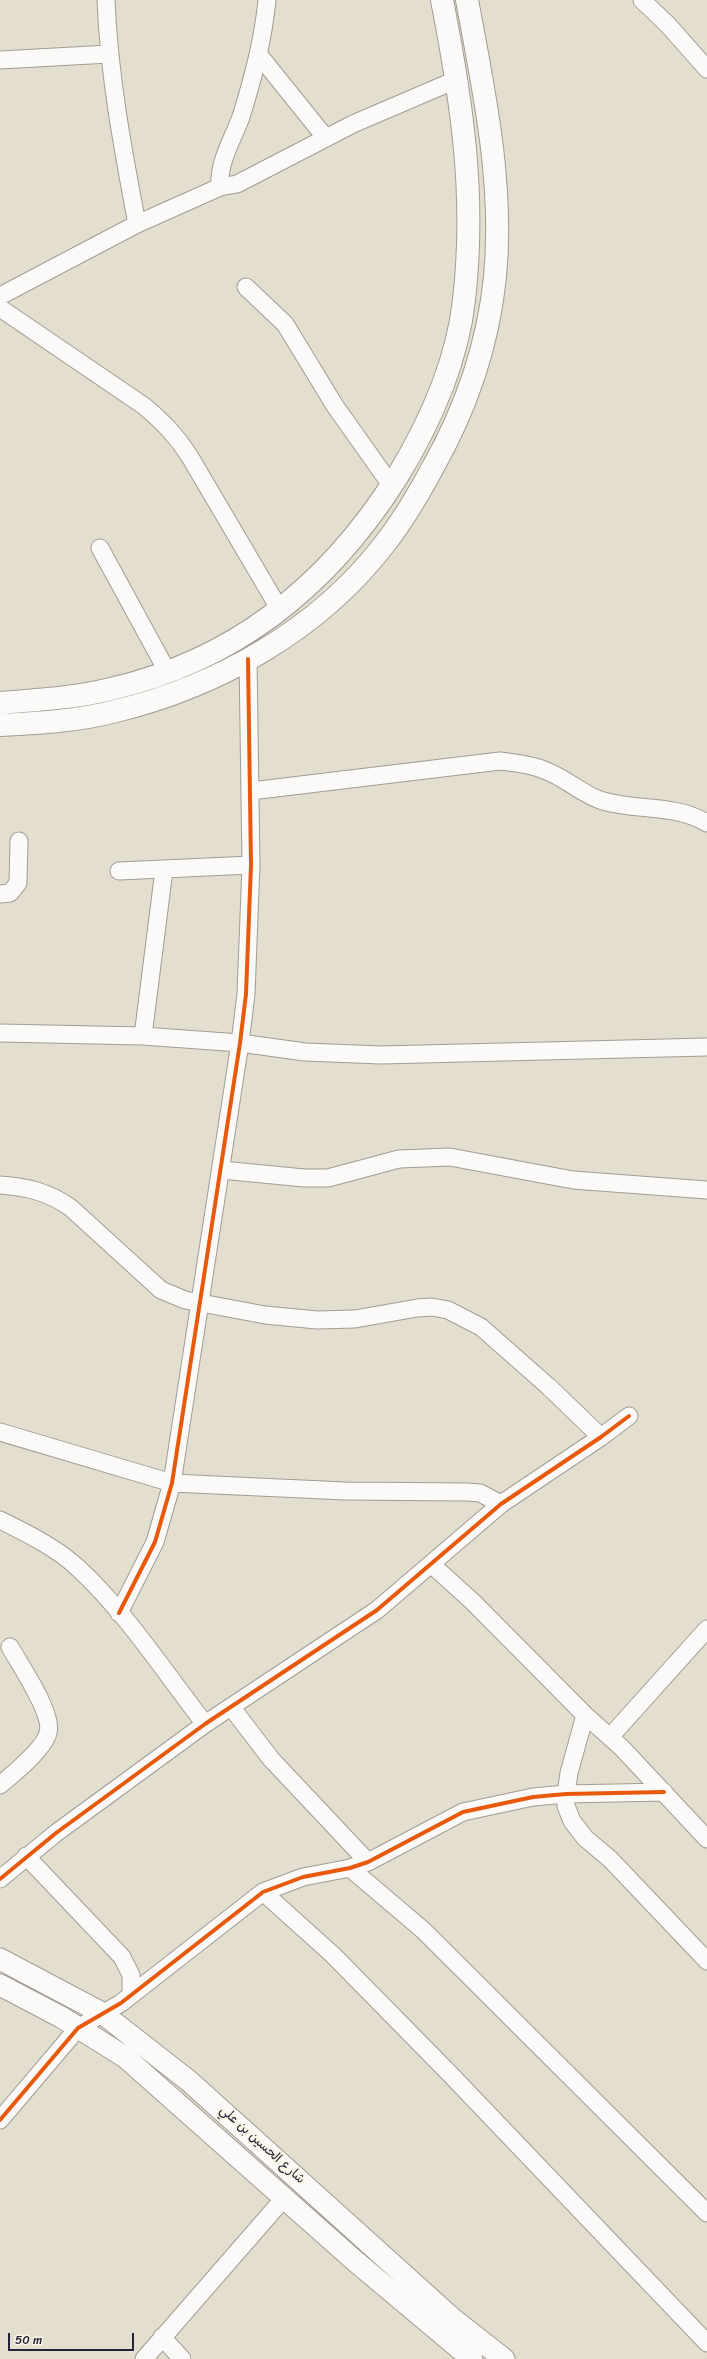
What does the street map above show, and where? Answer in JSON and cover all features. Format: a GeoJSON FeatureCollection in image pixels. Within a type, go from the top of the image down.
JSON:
{"type":"FeatureCollection","features":[{"type":"Feature","properties":{"kind":"main road"},"geometry":{"type":"LineString","coordinates":[[0,703],[92,693],[131,684],[167,671],[225,645],[280,610],[330,566],[354,539],[408,458],[441,389],[455,349],[464,301],[468,182],[458,79],[442,0]]}},
{"type":"Feature","properties":{"kind":"main road"},"geometry":{"type":"LineString","coordinates":[[0,725],[61,720],[115,711],[160,698],[210,679],[248,660],[297,628],[339,593],[383,546],[419,493],[456,422],[472,384],[483,348],[490,312],[496,244],[491,138],[467,0]]}},
{"type":"Feature","properties":{"kind":"street"},"geometry":{"type":"LineString","coordinates":[[106,0],[109,54],[121,140],[137,224]]}},
{"type":"Feature","properties":{"kind":"street"},"geometry":{"type":"LineString","coordinates":[[220,187],[222,165],[240,118],[260,55],[267,0]]}},
{"type":"Feature","properties":{"kind":"street"},"geometry":{"type":"LineString","coordinates":[[642,0],[668,25],[707,69]]}},
{"type":"Feature","properties":{"kind":"street"},"geometry":{"type":"LineString","coordinates":[[0,60],[109,54]]}},
{"type":"Feature","properties":{"kind":"street"},"geometry":{"type":"LineString","coordinates":[[260,55],[325,137]]}},
{"type":"Feature","properties":{"kind":"street"},"geometry":{"type":"LineString","coordinates":[[0,296],[137,224],[220,187],[229,186],[245,180],[325,137],[458,79]]}},
{"type":"Feature","properties":{"kind":"street"},"geometry":{"type":"LineString","coordinates":[[246,287],[285,324],[335,406],[391,485]]}},
{"type":"Feature","properties":{"kind":"street"},"geometry":{"type":"LineString","coordinates":[[0,308],[144,406],[179,438],[280,610]]}},
{"type":"Feature","properties":{"kind":"street"},"geometry":{"type":"LineString","coordinates":[[100,548],[167,671]]}},
{"type":"Feature","properties":{"kind":"street"},"geometry":{"type":"LineString","coordinates":[[119,1613],[155,1542],[172,1483],[222,1170],[240,1043],[246,994],[251,865],[248,660]]}},
{"type":"Feature","properties":{"kind":"street"},"geometry":{"type":"LineString","coordinates":[[251,791],[500,761],[526,764],[546,770],[588,795],[604,801],[682,813],[707,823]]}},
{"type":"Feature","properties":{"kind":"street"},"geometry":{"type":"LineString","coordinates":[[0,894],[10,893],[18,883],[19,841]]}},
{"type":"Feature","properties":{"kind":"street"},"geometry":{"type":"LineString","coordinates":[[119,871],[251,865]]}},
{"type":"Feature","properties":{"kind":"street"},"geometry":{"type":"LineString","coordinates":[[143,1036],[164,870]]}},
{"type":"Feature","properties":{"kind":"street"},"geometry":{"type":"LineString","coordinates":[[0,1033],[143,1036],[240,1043],[305,1052],[381,1055],[707,1047]]}},
{"type":"Feature","properties":{"kind":"street"},"geometry":{"type":"LineString","coordinates":[[222,1170],[304,1178],[328,1178],[399,1159],[450,1157],[573,1180],[707,1190]]}},
{"type":"Feature","properties":{"kind":"street"},"geometry":{"type":"LineString","coordinates":[[0,1184],[35,1190],[55,1197],[71,1208],[161,1290],[178,1298],[265,1315],[317,1320],[361,1318],[417,1308],[432,1307],[448,1310],[481,1327],[549,1387],[601,1437]]}},
{"type":"Feature","properties":{"kind":"street"},"geometry":{"type":"LineString","coordinates":[[0,1879],[26,1856],[205,1724],[232,1708],[377,1610],[501,1504],[601,1437],[629,1416]]}},
{"type":"Feature","properties":{"kind":"street"},"geometry":{"type":"LineString","coordinates":[[0,1432],[172,1483],[338,1491],[467,1492],[480,1493],[501,1504]]}},
{"type":"Feature","properties":{"kind":"street"},"geometry":{"type":"LineString","coordinates":[[0,1520],[47,1546],[78,1567],[119,1613],[205,1724]]}},
{"type":"Feature","properties":{"kind":"street"},"geometry":{"type":"LineString","coordinates":[[431,1564],[473,1602],[585,1715],[610,1737],[664,1792],[707,1839]]}},
{"type":"Feature","properties":{"kind":"street"},"geometry":{"type":"LineString","coordinates":[[610,1737],[707,1629]]}},
{"type":"Feature","properties":{"kind":"street"},"geometry":{"type":"LineString","coordinates":[[0,1785],[43,1742],[48,1733],[48,1718],[10,1647]]}},
{"type":"Feature","properties":{"kind":"street"},"geometry":{"type":"LineString","coordinates":[[232,1708],[272,1759],[368,1862]]}},
{"type":"Feature","properties":{"kind":"street"},"geometry":{"type":"LineString","coordinates":[[585,1715],[569,1773],[566,1794],[566,1806],[572,1821],[585,1838],[610,1859],[707,1961]]}},
{"type":"Feature","properties":{"kind":"street"},"geometry":{"type":"LineString","coordinates":[[0,2120],[78,2028],[102,2013],[111,2010],[263,1892],[303,1877],[350,1868],[368,1862],[462,1812],[533,1797],[566,1794],[664,1792]]}},
{"type":"Feature","properties":{"kind":"street"},"geometry":{"type":"LineString","coordinates":[[26,1856],[122,1957],[131,1975],[131,1995]]}},
{"type":"Feature","properties":{"kind":"street"},"geometry":{"type":"LineString","coordinates":[[350,1868],[423,1930],[707,2213]]}},
{"type":"Feature","properties":{"kind":"street"},"geometry":{"type":"LineString","coordinates":[[263,1892],[333,1955],[411,2034],[707,2343]]}},
{"type":"Feature","properties":{"kind":"street","name":"شارع الحسين بن علي"},"geometry":{"type":"LineString","coordinates":[[0,1959],[102,2013],[189,2081],[453,2319],[504,2359]]}},
{"type":"Feature","properties":{"kind":"street","name":"شارع الحسين بن علي"},"geometry":{"type":"LineString","coordinates":[[0,1985],[78,2028],[120,2054],[147,2075],[355,2261],[472,2359]]}},
{"type":"Feature","properties":{"kind":"street"},"geometry":{"type":"LineString","coordinates":[[144,2359],[285,2197]]}},
{"type":"Feature","properties":{"kind":"street"},"geometry":{"type":"LineString","coordinates":[[162,2338],[182,2359]]}},
{"type":"Feature","properties":{"kind":"cycle path"},"geometry":{"type":"LineString","coordinates":[[119,1613],[155,1542],[172,1483],[240,1043],[246,994],[251,865],[248,659]]}},
{"type":"Feature","properties":{"kind":"cycle path"},"geometry":{"type":"LineString","coordinates":[[0,1879],[56,1833],[205,1724],[377,1610],[501,1504],[601,1437],[629,1416]]}},
{"type":"Feature","properties":{"kind":"cycle path"},"geometry":{"type":"LineString","coordinates":[[0,2120],[78,2028],[121,2003],[263,1892],[303,1877],[350,1868],[368,1862],[463,1812],[533,1797],[566,1794],[664,1792]]}}]}
